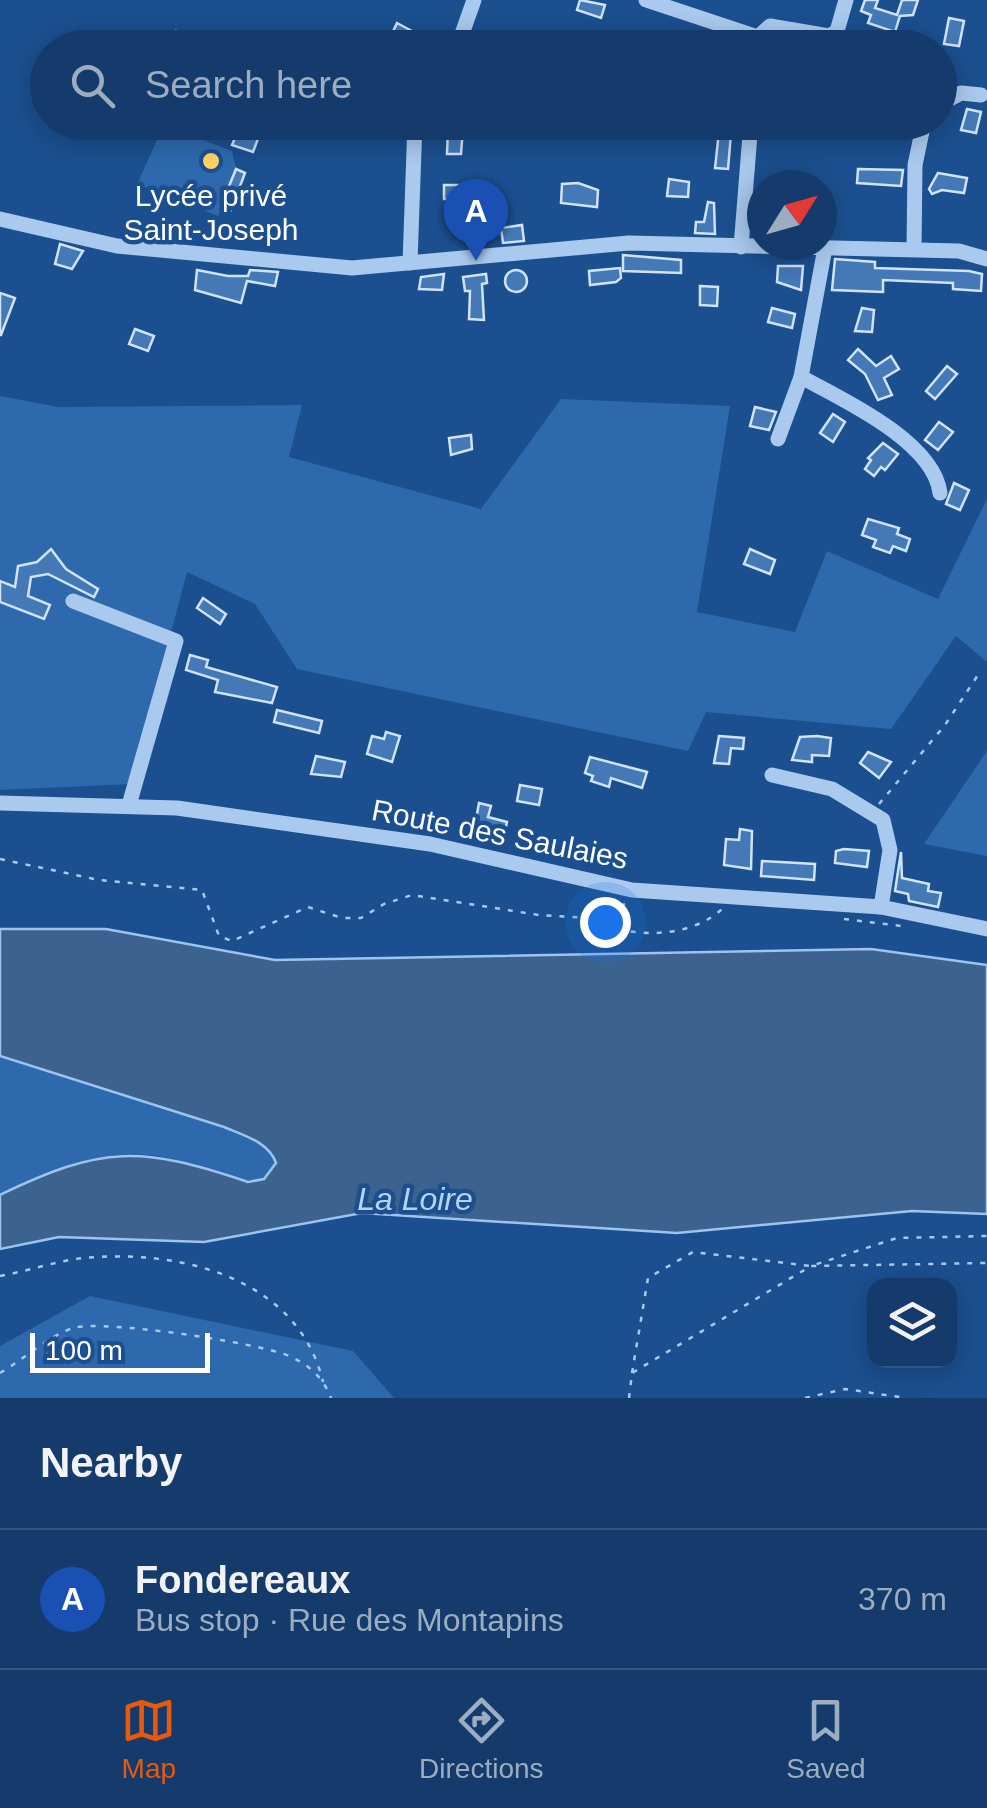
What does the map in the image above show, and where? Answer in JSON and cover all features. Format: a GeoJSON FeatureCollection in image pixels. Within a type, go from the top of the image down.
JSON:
{"type":"FeatureCollection","features":[{"type":"Feature","properties":{"kind":"street"},"geometry":{"type":"LineString","coordinates":[[463,30],[474,0]]}},
{"type":"Feature","properties":{"kind":"street"},"geometry":{"type":"LineString","coordinates":[[646,0],[726,30]]}},
{"type":"Feature","properties":{"kind":"street"},"geometry":{"type":"LineString","coordinates":[[838,30],[846,0]]}},
{"type":"Feature","properties":{"kind":"street"},"geometry":{"type":"LineString","coordinates":[[767,30],[770,26],[794,30]]}},
{"type":"Feature","properties":{"kind":"street"},"geometry":{"type":"LineString","coordinates":[[957,95],[981,96]]}},
{"type":"Feature","properties":{"kind":"street"},"geometry":{"type":"LineString","coordinates":[[410,264],[414,140]]}},
{"type":"Feature","properties":{"kind":"street"},"geometry":{"type":"LineString","coordinates":[[741,247],[750,140]]}},
{"type":"Feature","properties":{"kind":"street"},"geometry":{"type":"LineString","coordinates":[[914,249],[916,165],[921,140]]}},
{"type":"Feature","properties":{"kind":"street"},"geometry":{"type":"LineString","coordinates":[[0,218],[117,246],[352,268],[629,243],[747,247]]}},
{"type":"Feature","properties":{"kind":"street"},"geometry":{"type":"LineString","coordinates":[[837,248],[959,251],[987,259]]}},
{"type":"Feature","properties":{"kind":"street"},"geometry":{"type":"LineString","coordinates":[[778,439],[801,377],[823,260]]}},
{"type":"Feature","properties":{"kind":"street"},"geometry":{"type":"LineString","coordinates":[[801,377],[895,433],[937,472],[940,494]]}},
{"type":"Feature","properties":{"kind":"street"},"geometry":{"type":"LineString","coordinates":[[73,600],[176,641],[129,804]]}},
{"type":"Feature","properties":{"kind":"street"},"geometry":{"type":"LineString","coordinates":[[772,775],[832,789],[884,820],[890,850],[881,908]]}},
{"type":"Feature","properties":{"kind":"street","name":"Route des Saulaies"},"geometry":{"type":"LineString","coordinates":[[0,804],[129,804],[430,844],[632,890],[881,908],[987,929]]}},
{"type":"Feature","properties":{"kind":"path"},"geometry":{"type":"LineString","coordinates":[[873,814],[946,725],[978,675]]}},
{"type":"Feature","properties":{"kind":"path"},"geometry":{"type":"LineString","coordinates":[[0,858],[100,880],[202,890],[219,936],[232,940],[308,907],[342,918],[361,918],[384,904],[412,896],[539,916],[592,918],[636,902]]}},
{"type":"Feature","properties":{"kind":"path"},"geometry":{"type":"LineString","coordinates":[[592,918],[606,926],[655,932],[707,921],[720,909],[734,910]]}},
{"type":"Feature","properties":{"kind":"path"},"geometry":{"type":"LineString","coordinates":[[837,919],[912,928]]}},
{"type":"Feature","properties":{"kind":"path"},"geometry":{"type":"LineString","coordinates":[[632,1373],[811,1266],[897,1238],[987,1236]]}},
{"type":"Feature","properties":{"kind":"path"},"geometry":{"type":"LineString","coordinates":[[629,1398],[648,1278],[693,1252],[811,1266],[987,1263]]}},
{"type":"Feature","properties":{"kind":"path"},"geometry":{"type":"LineString","coordinates":[[0,1276],[84,1258],[182,1260],[237,1278],[289,1314],[318,1360],[323,1382]]}},
{"type":"Feature","properties":{"kind":"path"},"geometry":{"type":"LineString","coordinates":[[0,1373],[73,1328],[102,1326],[254,1346],[286,1354],[310,1367],[332,1398]]}},
{"type":"Feature","properties":{"kind":"path"},"geometry":{"type":"LineString","coordinates":[[805,1398],[845,1389],[906,1398]]}},
{"type":"Feature","properties":{"kind":"shaded area"},"geometry":{"type":"Polygon","coordinates":[[[157,140],[203,140],[232,151],[236,169],[218,216],[137,184],[157,140]]]}},
{"type":"Feature","properties":{"kind":"shaded area"},"geometry":{"type":"Polygon","coordinates":[[[0,396],[58,407],[302,405],[289,457],[481,509],[561,399],[730,406],[697,612],[795,632],[827,551],[938,599],[987,499],[987,662],[956,636],[891,729],[706,712],[688,751],[297,669],[255,604],[187,572],[131,784],[0,790],[0,396]]]}},
{"type":"Feature","properties":{"kind":"shaded area"},"geometry":{"type":"Polygon","coordinates":[[[987,751],[987,856],[924,844],[987,751]]]}},
{"type":"Feature","properties":{"kind":"shaded area"},"geometry":{"type":"Polygon","coordinates":[[[0,1056],[224,1127],[262,1144],[277,1163],[264,1179],[253,1180],[173,1159],[127,1154],[84,1161],[0,1195],[0,1056]]]}},
{"type":"Feature","properties":{"kind":"shaded area"},"geometry":{"type":"Polygon","coordinates":[[[90,1296],[353,1351],[394,1398],[0,1398],[0,1346],[90,1296]]]}},
{"type":"Feature","properties":{"kind":"water","name":"La Loire"},"geometry":{"type":"Polygon","coordinates":[[[0,929],[106,929],[275,960],[871,949],[987,965],[987,1214],[912,1211],[677,1233],[362,1213],[204,1242],[59,1237],[0,1249],[0,1195],[67,1167],[96,1159],[150,1157],[248,1182],[264,1179],[276,1163],[261,1144],[224,1127],[0,1056],[0,929]]]}},
{"type":"Feature","properties":{"kind":"building"},"geometry":{"type":"Polygon","coordinates":[[[580,0],[605,5],[601,18],[577,10],[580,0]]]}},
{"type":"Feature","properties":{"kind":"building"},"geometry":{"type":"Polygon","coordinates":[[[865,0],[878,0],[875,8],[897,15],[902,0],[918,0],[913,15],[900,16],[896,30],[868,23],[871,15],[861,11],[865,0]]]}},
{"type":"Feature","properties":{"kind":"building"},"geometry":{"type":"Polygon","coordinates":[[[949,18],[964,21],[959,46],[957,30],[947,30],[949,18]]]}},
{"type":"Feature","properties":{"kind":"building"},"geometry":{"type":"Polygon","coordinates":[[[967,109],[981,112],[976,133],[961,130],[967,109]]]}},
{"type":"Feature","properties":{"kind":"building"},"geometry":{"type":"Polygon","coordinates":[[[234,140],[258,140],[253,152],[232,145],[234,140]]]}},
{"type":"Feature","properties":{"kind":"building"},"geometry":{"type":"Polygon","coordinates":[[[448,140],[462,140],[461,154],[447,154],[448,140]]]}},
{"type":"Feature","properties":{"kind":"building"},"geometry":{"type":"Polygon","coordinates":[[[718,140],[730,140],[728,169],[715,168],[718,140]]]}},
{"type":"Feature","properties":{"kind":"building"},"geometry":{"type":"Polygon","coordinates":[[[236,169],[245,173],[231,210],[221,206],[236,169]]]}},
{"type":"Feature","properties":{"kind":"building"},"geometry":{"type":"Polygon","coordinates":[[[858,169],[903,170],[901,186],[857,183],[858,169]]]}},
{"type":"Feature","properties":{"kind":"building"},"geometry":{"type":"Polygon","coordinates":[[[938,173],[967,178],[964,193],[942,190],[932,194],[929,189],[938,173]]]}},
{"type":"Feature","properties":{"kind":"building"},"geometry":{"type":"Polygon","coordinates":[[[669,179],[689,182],[688,197],[667,196],[669,179]]]}},
{"type":"Feature","properties":{"kind":"building"},"geometry":{"type":"Polygon","coordinates":[[[578,183],[598,190],[597,207],[561,203],[562,184],[578,183]]]}},
{"type":"Feature","properties":{"kind":"building"},"geometry":{"type":"Polygon","coordinates":[[[444,185],[469,185],[470,199],[444,199],[444,185]]]}},
{"type":"Feature","properties":{"kind":"building"},"geometry":{"type":"Polygon","coordinates":[[[708,202],[714,203],[715,234],[695,233],[696,222],[704,222],[708,202]]]}},
{"type":"Feature","properties":{"kind":"building"},"geometry":{"type":"Polygon","coordinates":[[[522,225],[524,241],[503,243],[501,228],[522,225]]]}},
{"type":"Feature","properties":{"kind":"building"},"geometry":{"type":"Polygon","coordinates":[[[60,244],[83,251],[72,269],[55,264],[60,244]]]}},
{"type":"Feature","properties":{"kind":"building"},"geometry":{"type":"Polygon","coordinates":[[[623,255],[681,260],[681,273],[623,271],[623,255]]]}},
{"type":"Feature","properties":{"kind":"building"},"geometry":{"type":"Polygon","coordinates":[[[837,259],[875,262],[875,268],[982,274],[981,291],[953,289],[953,283],[883,280],[883,292],[832,290],[837,259]]]}},
{"type":"Feature","properties":{"kind":"building"},"geometry":{"type":"Polygon","coordinates":[[[778,266],[803,266],[801,290],[777,282],[778,266]]]}},
{"type":"Feature","properties":{"kind":"building"},"geometry":{"type":"Polygon","coordinates":[[[620,268],[621,278],[616,282],[590,285],[589,271],[620,268]]]}},
{"type":"Feature","properties":{"kind":"building"},"geometry":{"type":"Polygon","coordinates":[[[197,270],[228,276],[248,276],[250,270],[278,272],[275,286],[247,281],[241,303],[195,290],[197,270]]]}},
{"type":"Feature","properties":{"kind":"building"},"geometry":{"type":"Polygon","coordinates":[[[516,270],[527,281],[516,292],[505,281],[516,270]]]}},
{"type":"Feature","properties":{"kind":"building"},"geometry":{"type":"Polygon","coordinates":[[[444,274],[442,290],[419,289],[421,277],[444,274]]]}},
{"type":"Feature","properties":{"kind":"building"},"geometry":{"type":"Polygon","coordinates":[[[486,274],[487,283],[482,284],[484,320],[469,319],[470,291],[465,291],[463,277],[486,274]]]}},
{"type":"Feature","properties":{"kind":"building"},"geometry":{"type":"Polygon","coordinates":[[[700,286],[718,287],[717,306],[700,305],[700,286]]]}},
{"type":"Feature","properties":{"kind":"building"},"geometry":{"type":"Polygon","coordinates":[[[0,293],[15,298],[1,335],[0,335],[0,293]]]}},
{"type":"Feature","properties":{"kind":"building"},"geometry":{"type":"Polygon","coordinates":[[[772,308],[795,314],[792,328],[768,322],[772,308]]]}},
{"type":"Feature","properties":{"kind":"building"},"geometry":{"type":"Polygon","coordinates":[[[862,308],[874,310],[872,332],[855,331],[862,308]]]}},
{"type":"Feature","properties":{"kind":"building"},"geometry":{"type":"Polygon","coordinates":[[[135,329],[154,336],[148,351],[129,344],[135,329]]]}},
{"type":"Feature","properties":{"kind":"building"},"geometry":{"type":"Polygon","coordinates":[[[858,349],[876,366],[891,356],[899,369],[884,378],[892,395],[878,400],[865,374],[848,360],[858,349]]]}},
{"type":"Feature","properties":{"kind":"building"},"geometry":{"type":"Polygon","coordinates":[[[947,366],[957,374],[935,399],[926,391],[947,366]]]}},
{"type":"Feature","properties":{"kind":"building"},"geometry":{"type":"Polygon","coordinates":[[[755,407],[776,412],[769,430],[750,426],[755,407]]]}},
{"type":"Feature","properties":{"kind":"building"},"geometry":{"type":"Polygon","coordinates":[[[833,414],[845,422],[833,442],[820,433],[833,414]]]}},
{"type":"Feature","properties":{"kind":"building"},"geometry":{"type":"Polygon","coordinates":[[[939,422],[953,432],[938,450],[925,440],[939,422]]]}},
{"type":"Feature","properties":{"kind":"building"},"geometry":{"type":"Polygon","coordinates":[[[471,435],[472,449],[451,455],[449,438],[471,435]]]}},
{"type":"Feature","properties":{"kind":"building"},"geometry":{"type":"Polygon","coordinates":[[[883,443],[898,454],[885,470],[881,467],[874,476],[865,469],[871,460],[868,458],[883,443]]]}},
{"type":"Feature","properties":{"kind":"building"},"geometry":{"type":"Polygon","coordinates":[[[954,483],[969,490],[960,510],[946,504],[954,483]]]}},
{"type":"Feature","properties":{"kind":"building"},"geometry":{"type":"Polygon","coordinates":[[[868,519],[899,528],[897,534],[910,539],[906,551],[893,546],[890,553],[873,547],[876,540],[862,535],[868,519]]]}},
{"type":"Feature","properties":{"kind":"building"},"geometry":{"type":"Polygon","coordinates":[[[51,549],[66,569],[98,589],[94,597],[48,574],[31,577],[28,596],[50,605],[44,619],[0,602],[0,581],[15,587],[18,566],[37,562],[51,549]]]}},
{"type":"Feature","properties":{"kind":"building"},"geometry":{"type":"Polygon","coordinates":[[[750,549],[775,560],[770,574],[744,564],[750,549]]]}},
{"type":"Feature","properties":{"kind":"building"},"geometry":{"type":"Polygon","coordinates":[[[203,598],[226,614],[220,624],[197,608],[203,598]]]}},
{"type":"Feature","properties":{"kind":"building"},"geometry":{"type":"Polygon","coordinates":[[[190,655],[208,660],[206,667],[277,687],[272,703],[215,692],[218,680],[186,670],[190,655]]]}},
{"type":"Feature","properties":{"kind":"building"},"geometry":{"type":"Polygon","coordinates":[[[277,710],[322,721],[319,733],[274,722],[277,710]]]}},
{"type":"Feature","properties":{"kind":"building"},"geometry":{"type":"Polygon","coordinates":[[[386,732],[400,736],[392,762],[367,754],[372,736],[384,739],[386,732]]]}},
{"type":"Feature","properties":{"kind":"building"},"geometry":{"type":"Polygon","coordinates":[[[719,736],[744,738],[743,749],[731,748],[729,764],[714,763],[719,736]]]}},
{"type":"Feature","properties":{"kind":"building"},"geometry":{"type":"Polygon","coordinates":[[[800,737],[831,738],[829,756],[812,755],[812,762],[792,760],[800,737]]]}},
{"type":"Feature","properties":{"kind":"building"},"geometry":{"type":"Polygon","coordinates":[[[868,752],[891,762],[879,778],[860,763],[868,752]]]}},
{"type":"Feature","properties":{"kind":"building"},"geometry":{"type":"Polygon","coordinates":[[[316,756],[345,762],[341,777],[311,774],[316,756]]]}},
{"type":"Feature","properties":{"kind":"building"},"geometry":{"type":"Polygon","coordinates":[[[590,757],[647,772],[642,788],[611,778],[609,787],[591,781],[593,776],[585,773],[590,757]]]}},
{"type":"Feature","properties":{"kind":"building"},"geometry":{"type":"Polygon","coordinates":[[[520,785],[542,789],[539,805],[517,801],[520,785]]]}},
{"type":"Feature","properties":{"kind":"building"},"geometry":{"type":"Polygon","coordinates":[[[479,803],[491,806],[488,817],[507,822],[504,835],[474,830],[479,803]]]}},
{"type":"Feature","properties":{"kind":"building"},"geometry":{"type":"Polygon","coordinates":[[[740,829],[752,831],[751,869],[724,865],[726,839],[739,840],[740,829]]]}},
{"type":"Feature","properties":{"kind":"building"},"geometry":{"type":"Polygon","coordinates":[[[836,851],[869,851],[867,867],[835,863],[836,851]]]}},
{"type":"Feature","properties":{"kind":"building"},"geometry":{"type":"Polygon","coordinates":[[[901,852],[902,878],[929,884],[928,891],[941,893],[938,907],[909,901],[908,894],[895,891],[901,852]]]}},
{"type":"Feature","properties":{"kind":"building"},"geometry":{"type":"Polygon","coordinates":[[[762,861],[815,864],[814,880],[761,876],[762,861]]]}},
{"type":"Feature","properties":{"kind":"place","name":"Lycée privé Saint-Joseph"},"geometry":{"type":"Point","coordinates":[211,161]}},
{"type":"Feature","properties":{"kind":"place","name":"Fondereaux"},"geometry":{"type":"Point","coordinates":[476,261]}}]}
